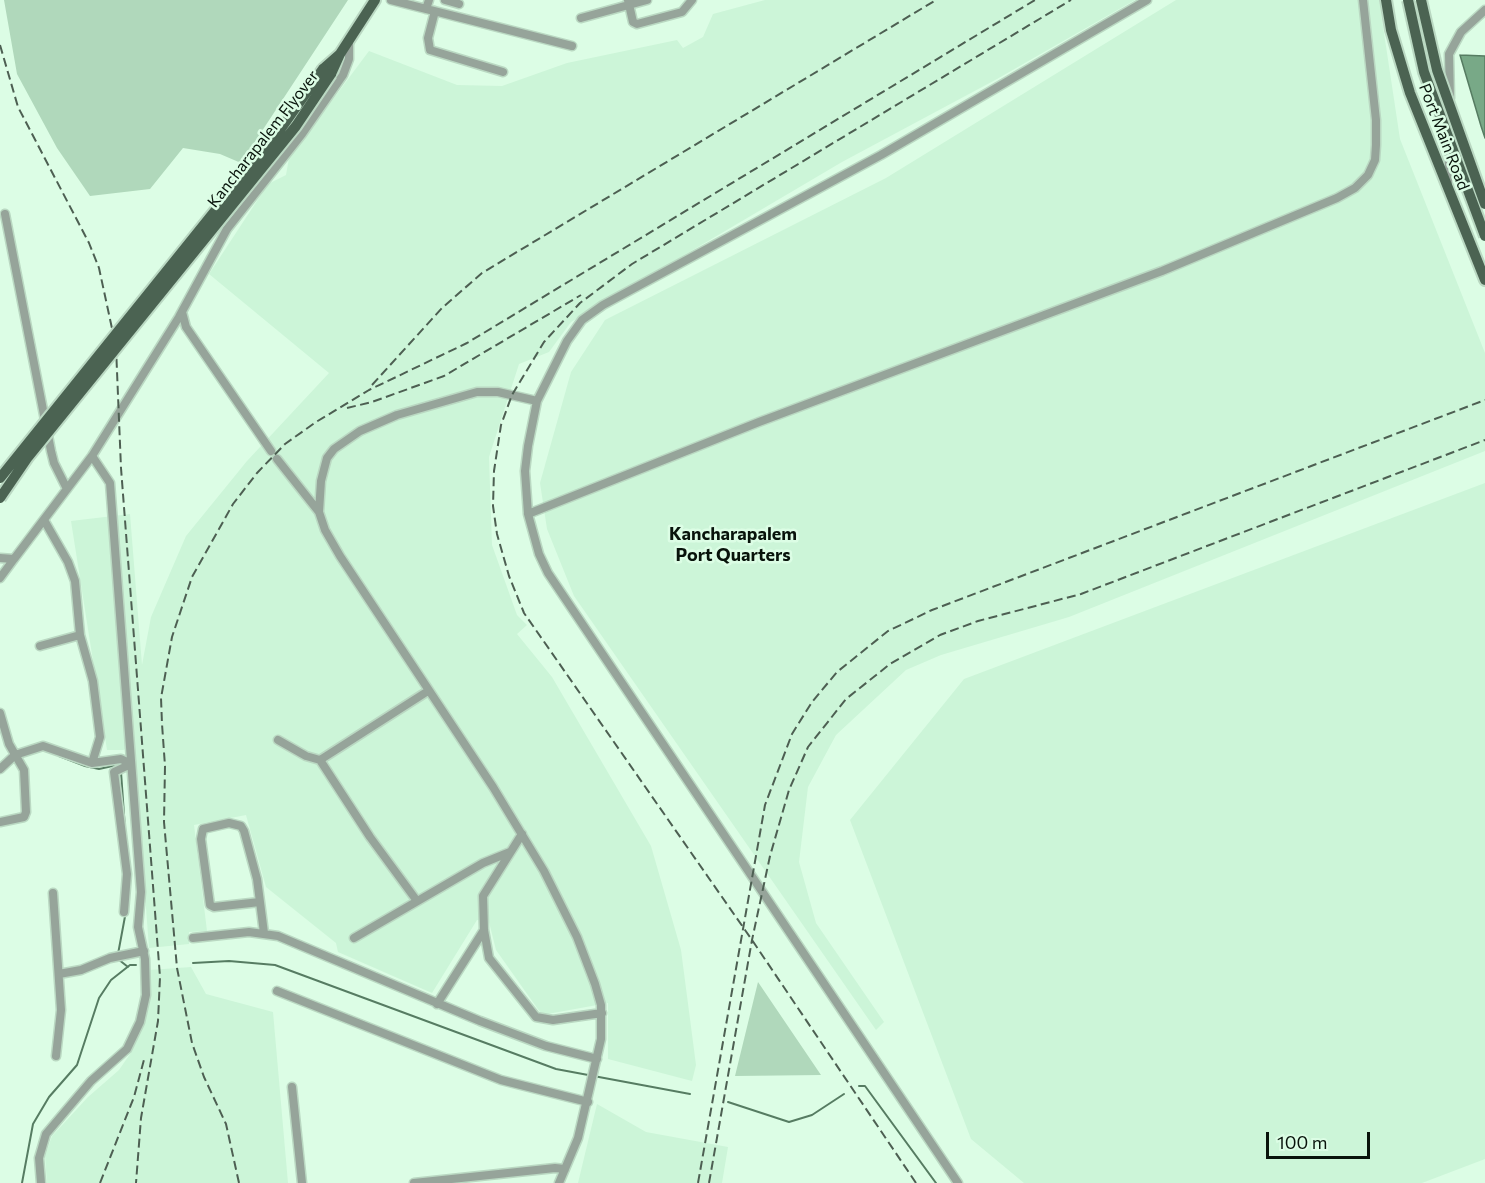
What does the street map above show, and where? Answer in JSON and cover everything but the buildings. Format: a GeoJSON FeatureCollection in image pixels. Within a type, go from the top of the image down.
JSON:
{"type":"FeatureCollection","features":[{"type":"Feature","properties":{"kind":"main road"},"geometry":{"type":"LineString","coordinates":[[358,25],[366,0]]}},
{"type":"Feature","properties":{"kind":"main road"},"geometry":{"type":"LineString","coordinates":[[358,25],[375,0]]}},
{"type":"Feature","properties":{"kind":"main road"},"geometry":{"type":"LineString","coordinates":[[358,25],[374,12],[382,0]]}},
{"type":"Feature","properties":{"kind":"main road","name":"Port Main Road"},"geometry":{"type":"LineString","coordinates":[[1386,0],[1400,62],[1418,115],[1485,280]]}},
{"type":"Feature","properties":{"kind":"main road"},"geometry":{"type":"LineString","coordinates":[[1408,0],[1424,72],[1485,236]]}},
{"type":"Feature","properties":{"kind":"main road"},"geometry":{"type":"LineString","coordinates":[[1422,0],[1437,70],[1485,204]]}},
{"type":"Feature","properties":{"kind":"main road","name":"Kancharapalem Flyover"},"geometry":{"type":"LineString","coordinates":[[0,478],[327,72],[358,25]]}},
{"type":"Feature","properties":{"kind":"main road","name":"Kancharapalem Flyover"},"geometry":{"type":"LineString","coordinates":[[0,498],[28,457],[296,126],[327,72]]}},
{"type":"Feature","properties":{"kind":"street"},"geometry":{"type":"LineString","coordinates":[[391,0],[430,7],[572,46]]}},
{"type":"Feature","properties":{"kind":"street"},"geometry":{"type":"LineString","coordinates":[[446,0],[459,4]]}},
{"type":"Feature","properties":{"kind":"street"},"geometry":{"type":"LineString","coordinates":[[581,18],[629,3],[647,0]]}},
{"type":"Feature","properties":{"kind":"street"},"geometry":{"type":"LineString","coordinates":[[629,3],[633,22],[638,24],[682,12],[692,0]]}},
{"type":"Feature","properties":{"kind":"street"},"geometry":{"type":"LineString","coordinates":[[958,1183],[565,602],[539,554],[528,514],[525,471],[537,401],[573,330],[603,305],[881,155],[1147,0]]}},
{"type":"Feature","properties":{"kind":"street"},"geometry":{"type":"LineString","coordinates":[[528,514],[759,422],[1162,271],[1337,198],[1355,188],[1375,160],[1376,145],[1376,120],[1363,0]]}},
{"type":"Feature","properties":{"kind":"street"},"geometry":{"type":"LineString","coordinates":[[430,7],[427,43],[430,50],[503,72]]}},
{"type":"Feature","properties":{"kind":"street"},"geometry":{"type":"LineString","coordinates":[[1450,194],[1448,162],[1452,132],[1449,54],[1461,32],[1485,10]]}},
{"type":"Feature","properties":{"kind":"street"},"geometry":{"type":"LineString","coordinates":[[0,578],[92,456],[174,326],[227,229],[302,134],[343,75],[350,59],[348,41]]}},
{"type":"Feature","properties":{"kind":"street"},"geometry":{"type":"LineString","coordinates":[[5,214],[54,463],[68,489]]}},
{"type":"Feature","properties":{"kind":"street"},"geometry":{"type":"LineString","coordinates":[[182,312],[186,327],[274,455],[319,512],[325,530],[340,556],[522,834],[544,871],[577,937],[595,984],[602,1013],[601,1039],[588,1102],[559,1183]]}},
{"type":"Feature","properties":{"kind":"street"},"geometry":{"type":"LineString","coordinates":[[174,326],[186,327]]}},
{"type":"Feature","properties":{"kind":"street"},"geometry":{"type":"LineString","coordinates":[[319,512],[321,481],[327,458],[334,449],[360,431],[397,415],[477,392],[498,392],[537,401]]}},
{"type":"Feature","properties":{"kind":"street"},"geometry":{"type":"LineString","coordinates":[[41,1183],[39,1158],[46,1134],[91,1081],[123,1055],[132,1041],[144,1007],[147,973],[138,927],[141,892],[128,766],[110,483],[92,456]]}},
{"type":"Feature","properties":{"kind":"street"},"geometry":{"type":"LineString","coordinates":[[44,520],[72,573],[80,635],[93,681],[99,736],[92,764]]}},
{"type":"Feature","properties":{"kind":"street"},"geometry":{"type":"LineString","coordinates":[[0,558],[14,559]]}},
{"type":"Feature","properties":{"kind":"street"},"geometry":{"type":"LineString","coordinates":[[40,646],[80,635]]}},
{"type":"Feature","properties":{"kind":"street"},"geometry":{"type":"LineString","coordinates":[[320,760],[428,691]]}},
{"type":"Feature","properties":{"kind":"street"},"geometry":{"type":"LineString","coordinates":[[0,822],[26,815],[25,776],[1,719]]}},
{"type":"Feature","properties":{"kind":"street"},"geometry":{"type":"LineString","coordinates":[[278,740],[306,756],[320,760],[370,837],[417,901]]}},
{"type":"Feature","properties":{"kind":"street"},"geometry":{"type":"LineString","coordinates":[[0,769],[17,756],[43,746],[92,764],[121,759],[128,766]]}},
{"type":"Feature","properties":{"kind":"street"},"geometry":{"type":"LineString","coordinates":[[124,912],[127,874],[114,772],[128,766]]}},
{"type":"Feature","properties":{"kind":"street"},"geometry":{"type":"LineString","coordinates":[[260,902],[214,907],[210,905],[201,839],[203,829],[229,824],[241,826],[247,838],[260,902],[264,933]]}},
{"type":"Feature","properties":{"kind":"street"},"geometry":{"type":"LineString","coordinates":[[522,834],[483,896],[484,930],[489,958],[536,1017],[553,1020],[602,1013]]}},
{"type":"Feature","properties":{"kind":"street"},"geometry":{"type":"LineString","coordinates":[[354,938],[483,863],[510,852]]}},
{"type":"Feature","properties":{"kind":"street"},"geometry":{"type":"LineString","coordinates":[[53,893],[60,1017],[56,1056]]}},
{"type":"Feature","properties":{"kind":"street"},"geometry":{"type":"LineString","coordinates":[[437,1004],[484,930]]}},
{"type":"Feature","properties":{"kind":"street"},"geometry":{"type":"LineString","coordinates":[[193,938],[209,935],[264,933],[291,940],[437,1004],[538,1043],[596,1062]]}},
{"type":"Feature","properties":{"kind":"street"},"geometry":{"type":"LineString","coordinates":[[59,974],[81,970],[117,956],[145,955]]}},
{"type":"Feature","properties":{"kind":"street"},"geometry":{"type":"LineString","coordinates":[[277,991],[501,1080],[588,1102]]}},
{"type":"Feature","properties":{"kind":"street"},"geometry":{"type":"LineString","coordinates":[[292,1087],[302,1183]]}},
{"type":"Feature","properties":{"kind":"street"},"geometry":{"type":"LineString","coordinates":[[414,1183],[555,1168],[565,1169]]}},
{"type":"Feature","properties":{"kind":"shaded area"},"geometry":{"type":"Polygon","coordinates":[[[4,0],[348,0],[241,163],[220,154],[183,148],[150,189],[90,196],[57,148],[17,74],[4,0]]]}},
{"type":"Feature","properties":{"kind":"shaded area"},"geometry":{"type":"Polygon","coordinates":[[[765,0],[1135,0],[997,79],[842,162],[571,322],[549,352],[519,364],[489,457],[492,545],[517,615],[527,625],[517,634],[552,677],[651,846],[681,950],[696,1065],[692,1081],[608,1059],[608,1003],[542,1015],[496,950],[489,922],[477,920],[432,993],[338,952],[336,943],[266,887],[246,815],[194,825],[207,931],[189,932],[189,944],[149,948],[134,747],[107,750],[71,521],[130,514],[142,665],[151,617],[186,536],[247,461],[329,373],[209,274],[268,184],[286,175],[289,158],[369,51],[457,85],[502,86],[567,63],[677,40],[683,48],[703,37],[713,14],[765,0]]]}},
{"type":"Feature","properties":{"kind":"shaded area"},"geometry":{"type":"Polygon","coordinates":[[[1176,0],[1379,0],[1400,139],[1485,353],[1485,451],[1069,617],[941,655],[906,670],[836,735],[808,787],[799,862],[816,923],[884,1022],[876,1030],[574,596],[547,529],[540,483],[571,372],[605,320],[886,178],[1176,0]]]}},
{"type":"Feature","properties":{"kind":"shaded area"},"geometry":{"type":"Polygon","coordinates":[[[1460,55],[1485,56],[1485,138],[1481,126],[1460,55]]]}},
{"type":"Feature","properties":{"kind":"shaded area"},"geometry":{"type":"Polygon","coordinates":[[[1485,483],[1485,1159],[1422,1183],[1024,1183],[971,1139],[850,820],[964,679],[1485,483]]]}},
{"type":"Feature","properties":{"kind":"shaded area"},"geometry":{"type":"Polygon","coordinates":[[[191,967],[206,994],[273,1012],[288,1183],[47,1183],[45,1156],[52,1136],[88,1097],[119,1070],[132,1051],[149,1000],[150,970],[191,967]]]}},
{"type":"Feature","properties":{"kind":"shaded area"},"geometry":{"type":"Polygon","coordinates":[[[758,982],[821,1075],[735,1076],[758,982]]]}},
{"type":"Feature","properties":{"kind":"shaded area"},"geometry":{"type":"Polygon","coordinates":[[[597,1104],[646,1132],[728,1147],[722,1183],[578,1183],[597,1104]]]}},
{"type":"Feature","properties":{"kind":"waterway"},"geometry":{"type":"LineString","coordinates":[[59,756],[99,769],[117,765],[119,767]]}},
{"type":"Feature","properties":{"kind":"waterway"},"geometry":{"type":"LineString","coordinates":[[121,772],[125,829]]}},
{"type":"Feature","properties":{"kind":"waterway"},"geometry":{"type":"LineString","coordinates":[[118,954],[129,895]]}},
{"type":"Feature","properties":{"kind":"waterway"},"geometry":{"type":"LineString","coordinates":[[118,959],[128,967]]}},
{"type":"Feature","properties":{"kind":"waterway"},"geometry":{"type":"LineString","coordinates":[[193,963],[229,961],[275,965],[556,1069],[690,1094]]}},
{"type":"Feature","properties":{"kind":"waterway"},"geometry":{"type":"LineString","coordinates":[[22,1183],[33,1124],[49,1097],[77,1065],[99,998],[111,980],[130,965],[136,965]]}},
{"type":"Feature","properties":{"kind":"waterway"},"geometry":{"type":"LineString","coordinates":[[859,1086],[865,1086],[936,1183]]}},
{"type":"Feature","properties":{"kind":"waterway"},"geometry":{"type":"LineString","coordinates":[[728,1102],[789,1122],[812,1115],[844,1094]]}},
{"type":"Feature","properties":{"kind":"railway"},"geometry":{"type":"LineString","coordinates":[[372,385],[442,308],[482,273],[936,0]]}},
{"type":"Feature","properties":{"kind":"railway"},"geometry":{"type":"LineString","coordinates":[[239,1183],[226,1124],[204,1077],[192,1043],[177,968],[164,822],[165,766],[161,698],[172,637],[192,577],[233,504],[257,473],[285,444],[316,422],[369,390],[467,343],[1035,0]]}},
{"type":"Feature","properties":{"kind":"railway"},"geometry":{"type":"LineString","coordinates":[[916,1183],[752,940],[524,613],[509,576],[497,534],[493,506],[494,471],[501,425],[512,395],[544,342],[580,303],[632,264],[1071,0]]}},
{"type":"Feature","properties":{"kind":"railway"},"geometry":{"type":"LineString","coordinates":[[0,45],[18,107],[89,243],[99,268],[116,347],[121,468],[160,977],[158,1021],[141,1118],[136,1183]]}},
{"type":"Feature","properties":{"kind":"railway"},"geometry":{"type":"LineString","coordinates":[[347,408],[372,402],[444,376],[581,295]]}},
{"type":"Feature","properties":{"kind":"railway"},"geometry":{"type":"LineString","coordinates":[[698,1183],[765,805],[792,734],[812,702],[837,672],[888,631],[932,610],[1485,400]]}},
{"type":"Feature","properties":{"kind":"railway"},"geometry":{"type":"LineString","coordinates":[[709,1183],[752,940],[770,856],[789,790],[808,747],[846,699],[890,664],[940,635],[978,621],[1081,594],[1485,440]]}},
{"type":"Feature","properties":{"kind":"railway"},"geometry":{"type":"LineString","coordinates":[[100,1183],[134,1097],[145,1056]]}},
{"type":"Feature","properties":{"kind":"district","name":"Kancharapalem Port Quarters"},"geometry":{"type":"Point","coordinates":[733,544]}}]}
